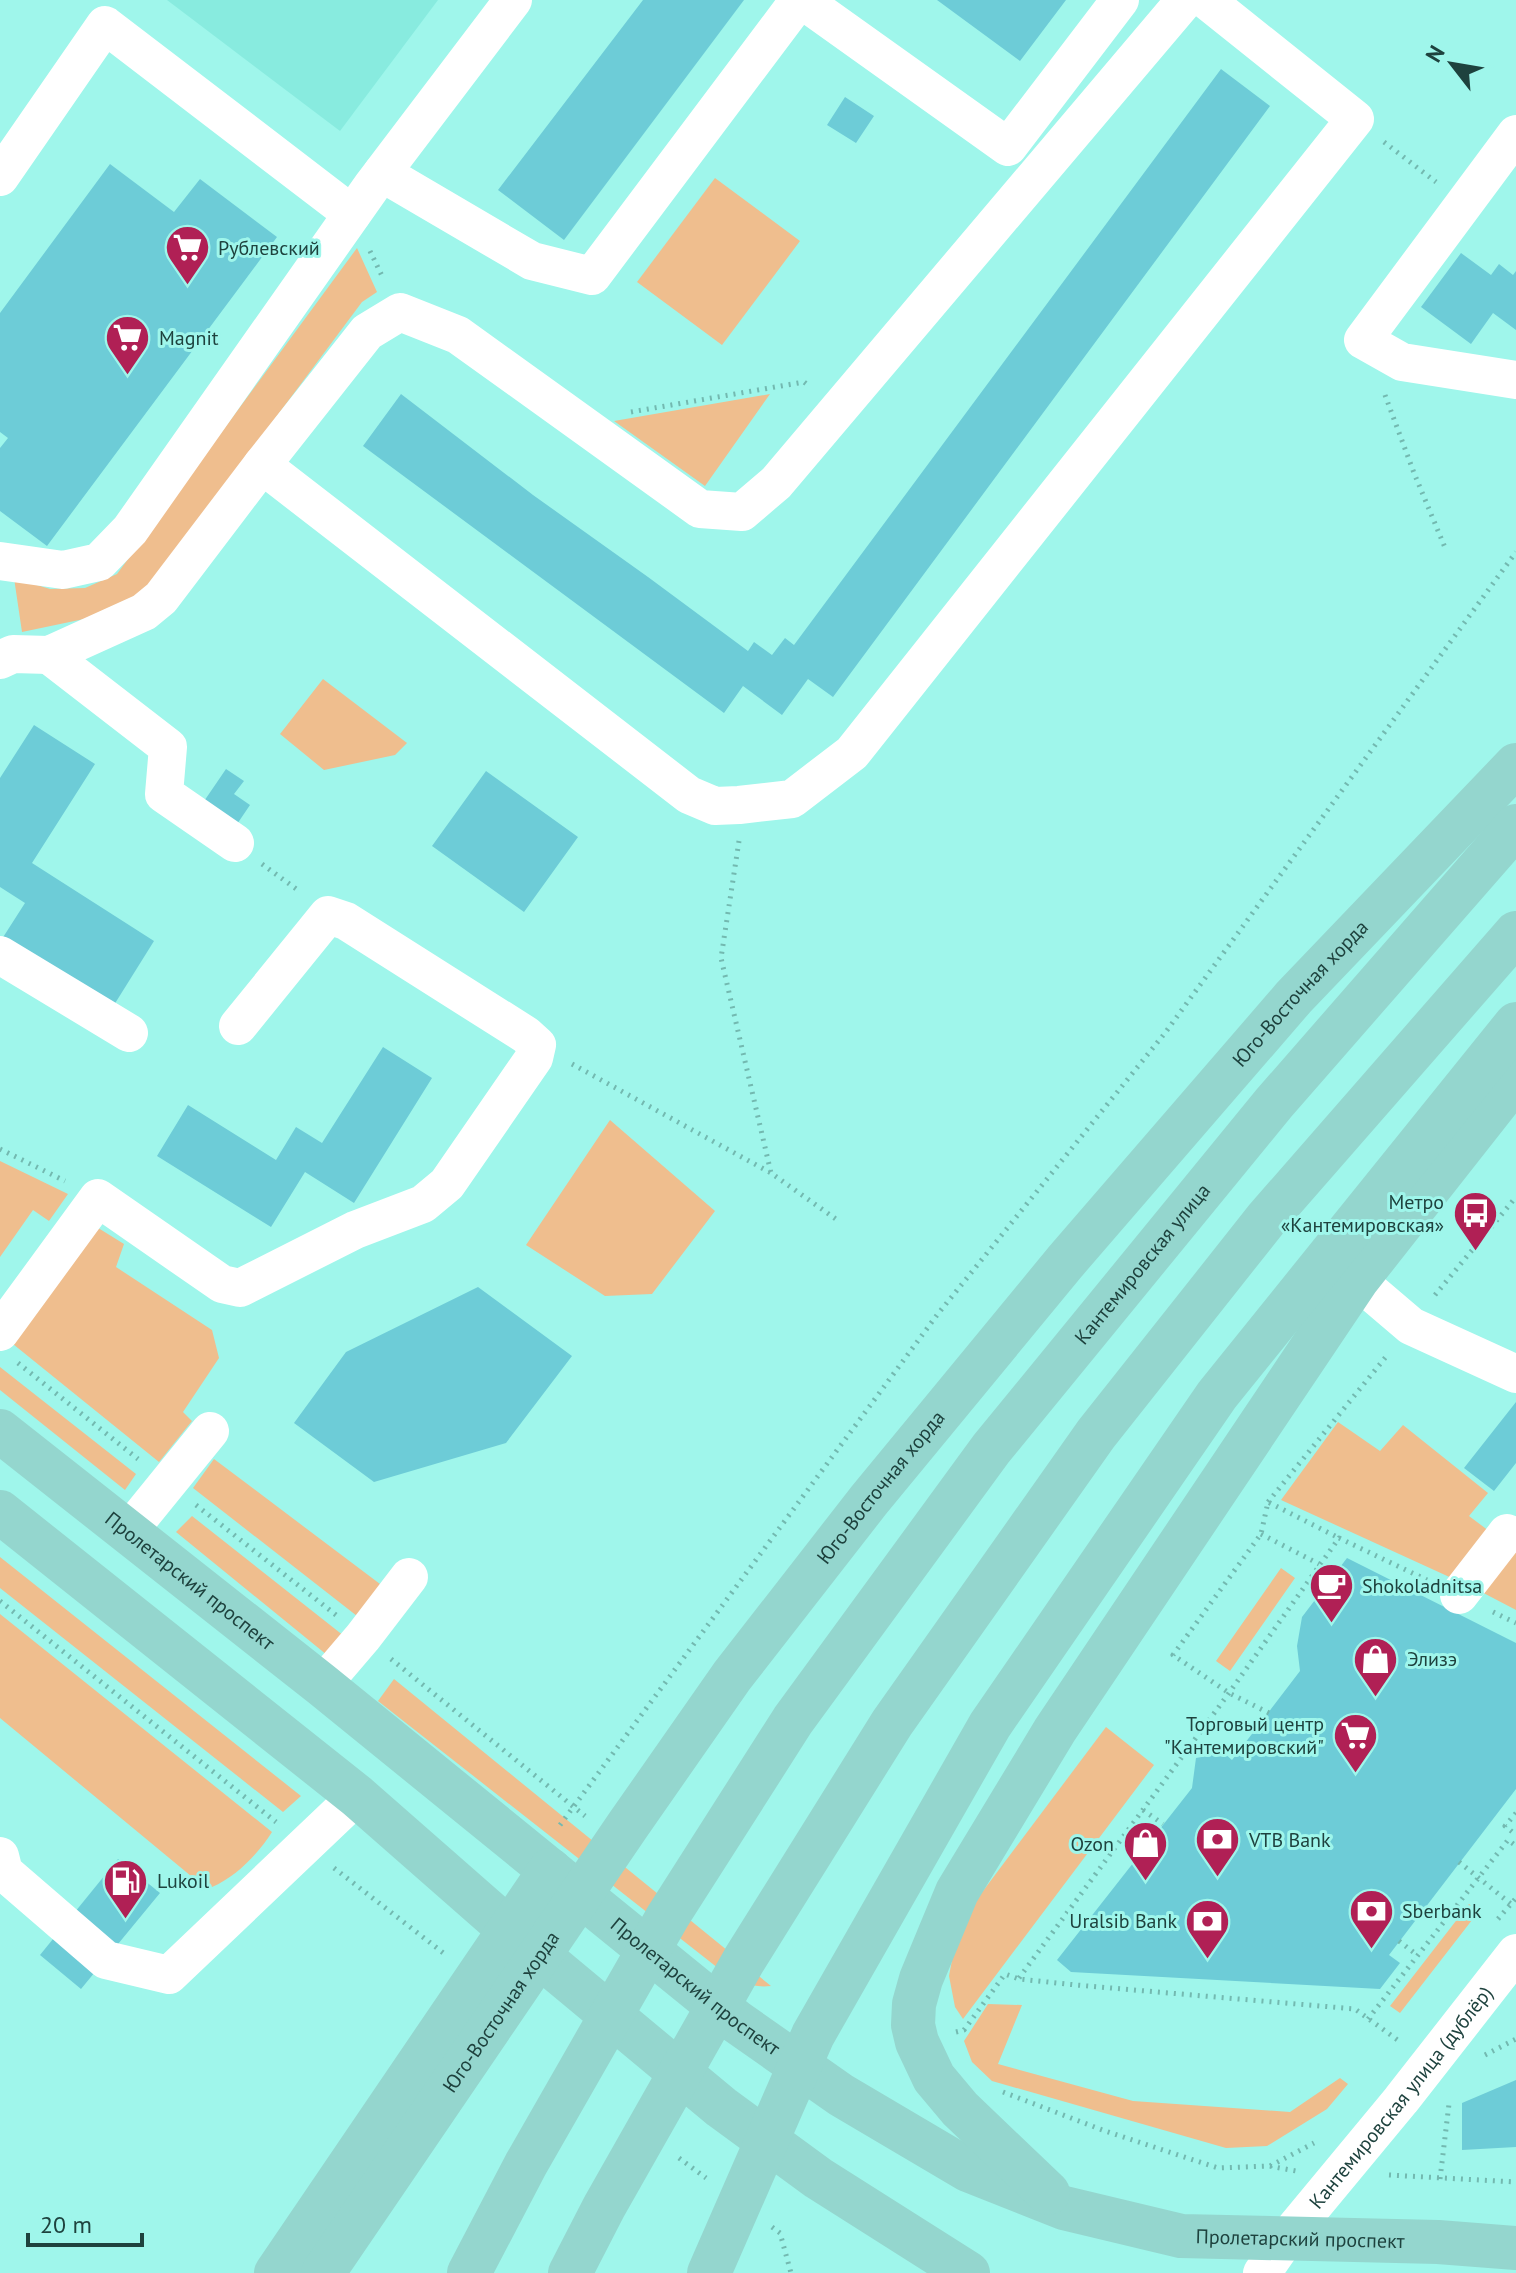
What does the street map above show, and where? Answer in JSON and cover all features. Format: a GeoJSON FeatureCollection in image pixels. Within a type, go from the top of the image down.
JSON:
{"type":"FeatureCollection","features":[{"type":"Feature","properties":{"kind":"main road","name":"Юго-Восточная хорда"},"geometry":{"type":"LineString","coordinates":[[323,2273],[732,1676],[869,1500],[1294,997],[1516,765]]}},
{"type":"Feature","properties":{"kind":"main road","name":"Кантемировская улица"},"geometry":{"type":"LineString","coordinates":[[469,2273],[526,2164],[668,1916],[793,1720],[991,1449],[1274,1103],[1516,826]]}},
{"type":"Feature","properties":{"kind":"main road"},"geometry":{"type":"LineString","coordinates":[[570,2273],[744,1960],[892,1723],[1106,1422],[1267,1218],[1516,933]]}},
{"type":"Feature","properties":{"kind":"main road"},"geometry":{"type":"LineString","coordinates":[[709,2273],[813,2035],[990,1725],[1217,1395],[1516,1024]]}},
{"type":"Feature","properties":{"kind":"main road"},"geometry":{"type":"LineString","coordinates":[[1064,2208],[960,2109],[934,2078],[917,2042],[913,2025],[914,2004],[921,1979],[957,1892],[1055,1730],[1357,1280],[1516,1078]]}},
{"type":"Feature","properties":{"kind":"main road","name":"Пролетарский проспект"},"geometry":{"type":"LineString","coordinates":[[0,1431],[322,1685],[737,2022],[841,2095],[968,2170],[1064,2208],[1274,2256],[1438,2242],[1516,2248]]}},
{"type":"Feature","properties":{"kind":"main road"},"geometry":{"type":"LineString","coordinates":[[0,1512],[357,1796],[508,1929],[721,2107],[818,2178],[968,2273]]}},
{"type":"Feature","properties":{"kind":"main road"},"geometry":{"type":"LineString","coordinates":[[276,2273],[508,1929],[543,1864]]}},
{"type":"Feature","properties":{"kind":"street"},"geometry":{"type":"LineString","coordinates":[[0,561],[63,570],[99,562],[130,530],[352,214],[513,0]]}},
{"type":"Feature","properties":{"kind":"street"},"geometry":{"type":"LineString","coordinates":[[382,173],[532,261],[592,276],[800,0],[1008,147],[1120,0]]}},
{"type":"Feature","properties":{"kind":"street"},"geometry":{"type":"LineString","coordinates":[[0,660],[13,654],[49,655],[144,612],[161,598],[367,332],[400,312],[458,335],[700,509],[742,512],[776,483],[1185,0]]}},
{"type":"Feature","properties":{"kind":"street"},"geometry":{"type":"LineString","coordinates":[[262,465],[689,795],[715,806],[792,799],[852,753],[1355,119],[1206,0]]}},
{"type":"Feature","properties":{"kind":"street"},"geometry":{"type":"LineString","coordinates":[[0,177],[114,12],[352,214]]}},
{"type":"Feature","properties":{"kind":"street"},"geometry":{"type":"LineString","coordinates":[[1516,134],[1363,340],[1402,362],[1516,380]]}},
{"type":"Feature","properties":{"kind":"street"},"geometry":{"type":"LineString","coordinates":[[49,655],[168,747],[164,794],[249,854]]}},
{"type":"Feature","properties":{"kind":"street"},"geometry":{"type":"LineString","coordinates":[[0,1332],[98,1198],[222,1284],[240,1288],[355,1230],[423,1204],[447,1184],[534,1058],[537,1045],[346,921],[328,915],[238,1026]]}},
{"type":"Feature","properties":{"kind":"street"},"geometry":{"type":"LineString","coordinates":[[0,955],[129,1033]]}},
{"type":"Feature","properties":{"kind":"street"},"geometry":{"type":"LineString","coordinates":[[1357,1280],[1411,1326],[1516,1374]]}},
{"type":"Feature","properties":{"kind":"street"},"geometry":{"type":"LineString","coordinates":[[128,1532],[210,1431]]}},
{"type":"Feature","properties":{"kind":"street"},"geometry":{"type":"LineString","coordinates":[[1459,1595],[1513,1532]]}},
{"type":"Feature","properties":{"kind":"street"},"geometry":{"type":"LineString","coordinates":[[322,1685],[409,1577]]}},
{"type":"Feature","properties":{"kind":"street"},"geometry":{"type":"LineString","coordinates":[[0,1856],[4,1872],[106,1960],[169,1975],[357,1796]]}},
{"type":"Feature","properties":{"kind":"street","name":"Кантемировская улица (дублёр)"},"geometry":{"type":"LineString","coordinates":[[1274,2256],[1516,1953]]}},
{"type":"Feature","properties":{"kind":"path"},"geometry":{"type":"LineString","coordinates":[[352,214],[400,312]]}},
{"type":"Feature","properties":{"kind":"path"},"geometry":{"type":"LineString","coordinates":[[581,421],[804,382],[838,409]]}},
{"type":"Feature","properties":{"kind":"path"},"geometry":{"type":"LineString","coordinates":[[1388,400],[1446,550]]}},
{"type":"Feature","properties":{"kind":"path"},"geometry":{"type":"LineString","coordinates":[[543,1864],[937,1315],[1165,1033],[1516,552]]}},
{"type":"Feature","properties":{"kind":"path"},"geometry":{"type":"LineString","coordinates":[[739,850],[721,958],[771,1173]]}},
{"type":"Feature","properties":{"kind":"path"},"geometry":{"type":"LineString","coordinates":[[249,854],[309,899]]}},
{"type":"Feature","properties":{"kind":"path"},"geometry":{"type":"LineString","coordinates":[[537,1045],[771,1173],[840,1222]]}},
{"type":"Feature","properties":{"kind":"path"},"geometry":{"type":"LineString","coordinates":[[0,1149],[98,1198]]}},
{"type":"Feature","properties":{"kind":"path"},"geometry":{"type":"LineString","coordinates":[[1269,1713],[1229,1693],[1173,1655],[1261,1534],[1268,1502],[1516,1623]]}},
{"type":"Feature","properties":{"kind":"path"},"geometry":{"type":"LineString","coordinates":[[1261,1534],[1319,1564]]}},
{"type":"Feature","properties":{"kind":"path"},"geometry":{"type":"LineString","coordinates":[[1019,1979],[1339,1538]]}},
{"type":"Feature","properties":{"kind":"path"},"geometry":{"type":"LineString","coordinates":[[0,1601],[448,1957]]}},
{"type":"Feature","properties":{"kind":"path"},"geometry":{"type":"LineString","coordinates":[[1143,1810],[1163,1824]]}},
{"type":"Feature","properties":{"kind":"path"},"geometry":{"type":"LineString","coordinates":[[1516,1813],[1505,1826],[1516,1835]]}},
{"type":"Feature","properties":{"kind":"path"},"geometry":{"type":"LineString","coordinates":[[1368,2019],[1508,1840],[1516,1846]]}},
{"type":"Feature","properties":{"kind":"path"},"geometry":{"type":"LineString","coordinates":[[1459,1862],[1511,1904]]}},
{"type":"Feature","properties":{"kind":"path"},"geometry":{"type":"LineString","coordinates":[[1399,1941],[1417,1955]]}},
{"type":"Feature","properties":{"kind":"path"},"geometry":{"type":"LineString","coordinates":[[954,2033],[964,2030],[1005,1974],[1019,1979],[1355,2009],[1399,2041]]}},
{"type":"Feature","properties":{"kind":"path"},"geometry":{"type":"LineString","coordinates":[[1480,2058],[1516,2039]]}},
{"type":"Feature","properties":{"kind":"path"},"geometry":{"type":"LineString","coordinates":[[994,2088],[1105,2131],[1218,2168],[1269,2166],[1336,2177],[1404,2174],[1440,2179],[1516,2182]]}},
{"type":"Feature","properties":{"kind":"path"},"geometry":{"type":"LineString","coordinates":[[1440,2179],[1450,2095]]}},
{"type":"Feature","properties":{"kind":"shaded area"},"geometry":{"type":"Polygon","coordinates":[[[167,0],[438,0],[340,131],[167,0]]]}},
{"type":"Feature","properties":{"kind":"shaded area"},"geometry":{"type":"Polygon","coordinates":[[[715,178],[800,241],[722,345],[637,282],[715,178]]]}},
{"type":"Feature","properties":{"kind":"shaded area"},"geometry":{"type":"Polygon","coordinates":[[[357,248],[377,292],[362,302],[156,578],[137,595],[84,619],[22,632],[14,578],[50,589],[85,588],[117,574],[357,248]]]}},
{"type":"Feature","properties":{"kind":"shaded area"},"geometry":{"type":"Polygon","coordinates":[[[770,394],[705,486],[614,421],[770,394]]]}},
{"type":"Feature","properties":{"kind":"shaded area"},"geometry":{"type":"Polygon","coordinates":[[[323,679],[407,743],[395,755],[324,770],[280,734],[323,679]]]}},
{"type":"Feature","properties":{"kind":"shaded area"},"geometry":{"type":"Polygon","coordinates":[[[610,1120],[715,1211],[652,1294],[605,1296],[526,1245],[610,1120]]]}},
{"type":"Feature","properties":{"kind":"shaded area"},"geometry":{"type":"Polygon","coordinates":[[[0,1161],[68,1194],[49,1221],[33,1210],[0,1257],[0,1161]]]}},
{"type":"Feature","properties":{"kind":"shaded area"},"geometry":{"type":"Polygon","coordinates":[[[95,1226],[124,1244],[116,1267],[212,1330],[219,1358],[183,1412],[192,1421],[159,1462],[8,1340],[95,1226]]]}},
{"type":"Feature","properties":{"kind":"shaded area"},"geometry":{"type":"Polygon","coordinates":[[[0,1367],[136,1474],[125,1490],[0,1390],[0,1367]]]}},
{"type":"Feature","properties":{"kind":"shaded area"},"geometry":{"type":"Polygon","coordinates":[[[1338,1422],[1380,1451],[1403,1425],[1488,1493],[1469,1516],[1497,1537],[1456,1580],[1281,1500],[1338,1422]]]}},
{"type":"Feature","properties":{"kind":"shaded area"},"geometry":{"type":"Polygon","coordinates":[[[214,1459],[384,1587],[357,1616],[193,1488],[214,1459]]]}},
{"type":"Feature","properties":{"kind":"shaded area"},"geometry":{"type":"Polygon","coordinates":[[[192,1516],[344,1636],[327,1655],[176,1532],[192,1516]]]}},
{"type":"Feature","properties":{"kind":"shaded area"},"geometry":{"type":"Polygon","coordinates":[[[1516,1552],[1516,1610],[1472,1587],[1516,1552]]]}},
{"type":"Feature","properties":{"kind":"shaded area"},"geometry":{"type":"Polygon","coordinates":[[[0,1557],[301,1796],[283,1812],[0,1588],[0,1557]]]}},
{"type":"Feature","properties":{"kind":"shaded area"},"geometry":{"type":"Polygon","coordinates":[[[1281,1568],[1295,1578],[1230,1671],[1216,1661],[1281,1568]]]}},
{"type":"Feature","properties":{"kind":"shaded area"},"geometry":{"type":"Polygon","coordinates":[[[0,1614],[272,1832],[246,1864],[212,1887],[197,1881],[0,1718],[0,1614]]]}},
{"type":"Feature","properties":{"kind":"shaded area"},"geometry":{"type":"Polygon","coordinates":[[[394,1679],[771,1986],[746,1984],[723,1972],[378,1701],[394,1679]]]}},
{"type":"Feature","properties":{"kind":"shaded area"},"geometry":{"type":"Polygon","coordinates":[[[1106,1727],[1154,1765],[963,2019],[955,2007],[949,1976],[971,1907],[1106,1727]]]}},
{"type":"Feature","properties":{"kind":"shaded area"},"geometry":{"type":"Polygon","coordinates":[[[1469,1904],[1479,1911],[1400,2013],[1390,2006],[1469,1904]]]}},
{"type":"Feature","properties":{"kind":"shaded area"},"geometry":{"type":"Polygon","coordinates":[[[988,2004],[1022,2005],[998,2064],[1133,2101],[1290,2112],[1340,2078],[1348,2084],[1327,2109],[1267,2146],[1226,2148],[992,2081],[972,2062],[964,2041],[988,2004]]]}},
{"type":"Feature","properties":{"kind":"building"},"geometry":{"type":"Polygon","coordinates":[[[643,0],[744,0],[564,240],[498,190],[643,0]]]}},
{"type":"Feature","properties":{"kind":"building"},"geometry":{"type":"Polygon","coordinates":[[[937,0],[1066,0],[1020,61],[937,0]]]}},
{"type":"Feature","properties":{"kind":"building"},"geometry":{"type":"Polygon","coordinates":[[[1221,69],[1270,106],[833,697],[808,679],[782,715],[743,686],[724,713],[363,446],[401,394],[533,495],[748,651],[754,642],[772,655],[785,638],[794,645],[1221,69]]]}},
{"type":"Feature","properties":{"kind":"building"},"geometry":{"type":"Polygon","coordinates":[[[845,97],[874,116],[856,143],[827,125],[845,97]]]}},
{"type":"Feature","properties":{"kind":"building"},"geometry":{"type":"Polygon","coordinates":[[[110,164],[174,212],[200,179],[277,237],[47,546],[0,511],[0,448],[8,438],[0,432],[0,313],[110,164]]]}},
{"type":"Feature","properties":{"kind":"building"},"geometry":{"type":"Polygon","coordinates":[[[1461,253],[1491,275],[1499,264],[1513,275],[1516,271],[1516,330],[1493,313],[1471,344],[1421,307],[1461,253]]]}},
{"type":"Feature","properties":{"kind":"building"},"geometry":{"type":"Polygon","coordinates":[[[34,725],[95,764],[32,863],[154,941],[109,1013],[0,942],[25,903],[0,887],[0,778],[34,725]]]}},
{"type":"Feature","properties":{"kind":"building"},"geometry":{"type":"Polygon","coordinates":[[[226,769],[244,781],[234,794],[250,805],[231,833],[198,810],[226,769]]]}},
{"type":"Feature","properties":{"kind":"building"},"geometry":{"type":"Polygon","coordinates":[[[486,771],[578,837],[524,912],[432,846],[486,771]]]}},
{"type":"Feature","properties":{"kind":"building"},"geometry":{"type":"Polygon","coordinates":[[[383,1047],[432,1078],[354,1203],[305,1172],[271,1227],[157,1156],[188,1105],[276,1160],[296,1127],[322,1143],[383,1047]]]}},
{"type":"Feature","properties":{"kind":"building"},"geometry":{"type":"Polygon","coordinates":[[[478,1287],[572,1356],[506,1443],[374,1482],[294,1423],[346,1352],[478,1287]]]}},
{"type":"Feature","properties":{"kind":"building"},"geometry":{"type":"Polygon","coordinates":[[[1516,1402],[1516,1463],[1494,1491],[1464,1468],[1516,1402]]]}},
{"type":"Feature","properties":{"kind":"building","name":"Торговый центр \"Кантемировский\""},"geometry":{"type":"Polygon","coordinates":[[[1347,1558],[1516,1643],[1516,1789],[1389,1955],[1400,1963],[1380,1989],[1071,1972],[1057,1960],[1192,1788],[1196,1758],[1224,1753],[1232,1760],[1300,1671],[1297,1646],[1302,1617],[1347,1558]]]}},
{"type":"Feature","properties":{"kind":"building"},"geometry":{"type":"Polygon","coordinates":[[[118,1859],[160,1893],[81,1989],[40,1955],[118,1859]]]}},
{"type":"Feature","properties":{"kind":"building"},"geometry":{"type":"Polygon","coordinates":[[[1516,2080],[1516,2147],[1462,2150],[1462,2103],[1516,2080]]]}},
{"type":"Feature","properties":{"kind":"place","name":"Рублевский"},"geometry":{"type":"Point","coordinates":[187,287]}},
{"type":"Feature","properties":{"kind":"place","name":"Magnit"},"geometry":{"type":"Point","coordinates":[128,377]}},
{"type":"Feature","properties":{"kind":"place","name":"Метро «Кантемировская»"},"geometry":{"type":"Point","coordinates":[1475,1253]}},
{"type":"Feature","properties":{"kind":"place","name":"Shokoladnitsa"},"geometry":{"type":"Point","coordinates":[1331,1625]}},
{"type":"Feature","properties":{"kind":"place","name":"Элизэ"},"geometry":{"type":"Point","coordinates":[1376,1698]}},
{"type":"Feature","properties":{"kind":"place","name":"Торговый центр \"Кантемировский\""},"geometry":{"type":"Point","coordinates":[1355,1774]}},
{"type":"Feature","properties":{"kind":"place","name":"VTB Bank"},"geometry":{"type":"Point","coordinates":[1218,1879]}},
{"type":"Feature","properties":{"kind":"place","name":"Ozon"},"geometry":{"type":"Point","coordinates":[1145,1883]}},
{"type":"Feature","properties":{"kind":"place","name":"Lukoil"},"geometry":{"type":"Point","coordinates":[126,1920]}},
{"type":"Feature","properties":{"kind":"place","name":"Sberbank"},"geometry":{"type":"Point","coordinates":[1371,1950]}},
{"type":"Feature","properties":{"kind":"place","name":"Uralsib Bank"},"geometry":{"type":"Point","coordinates":[1208,1960]}}]}
